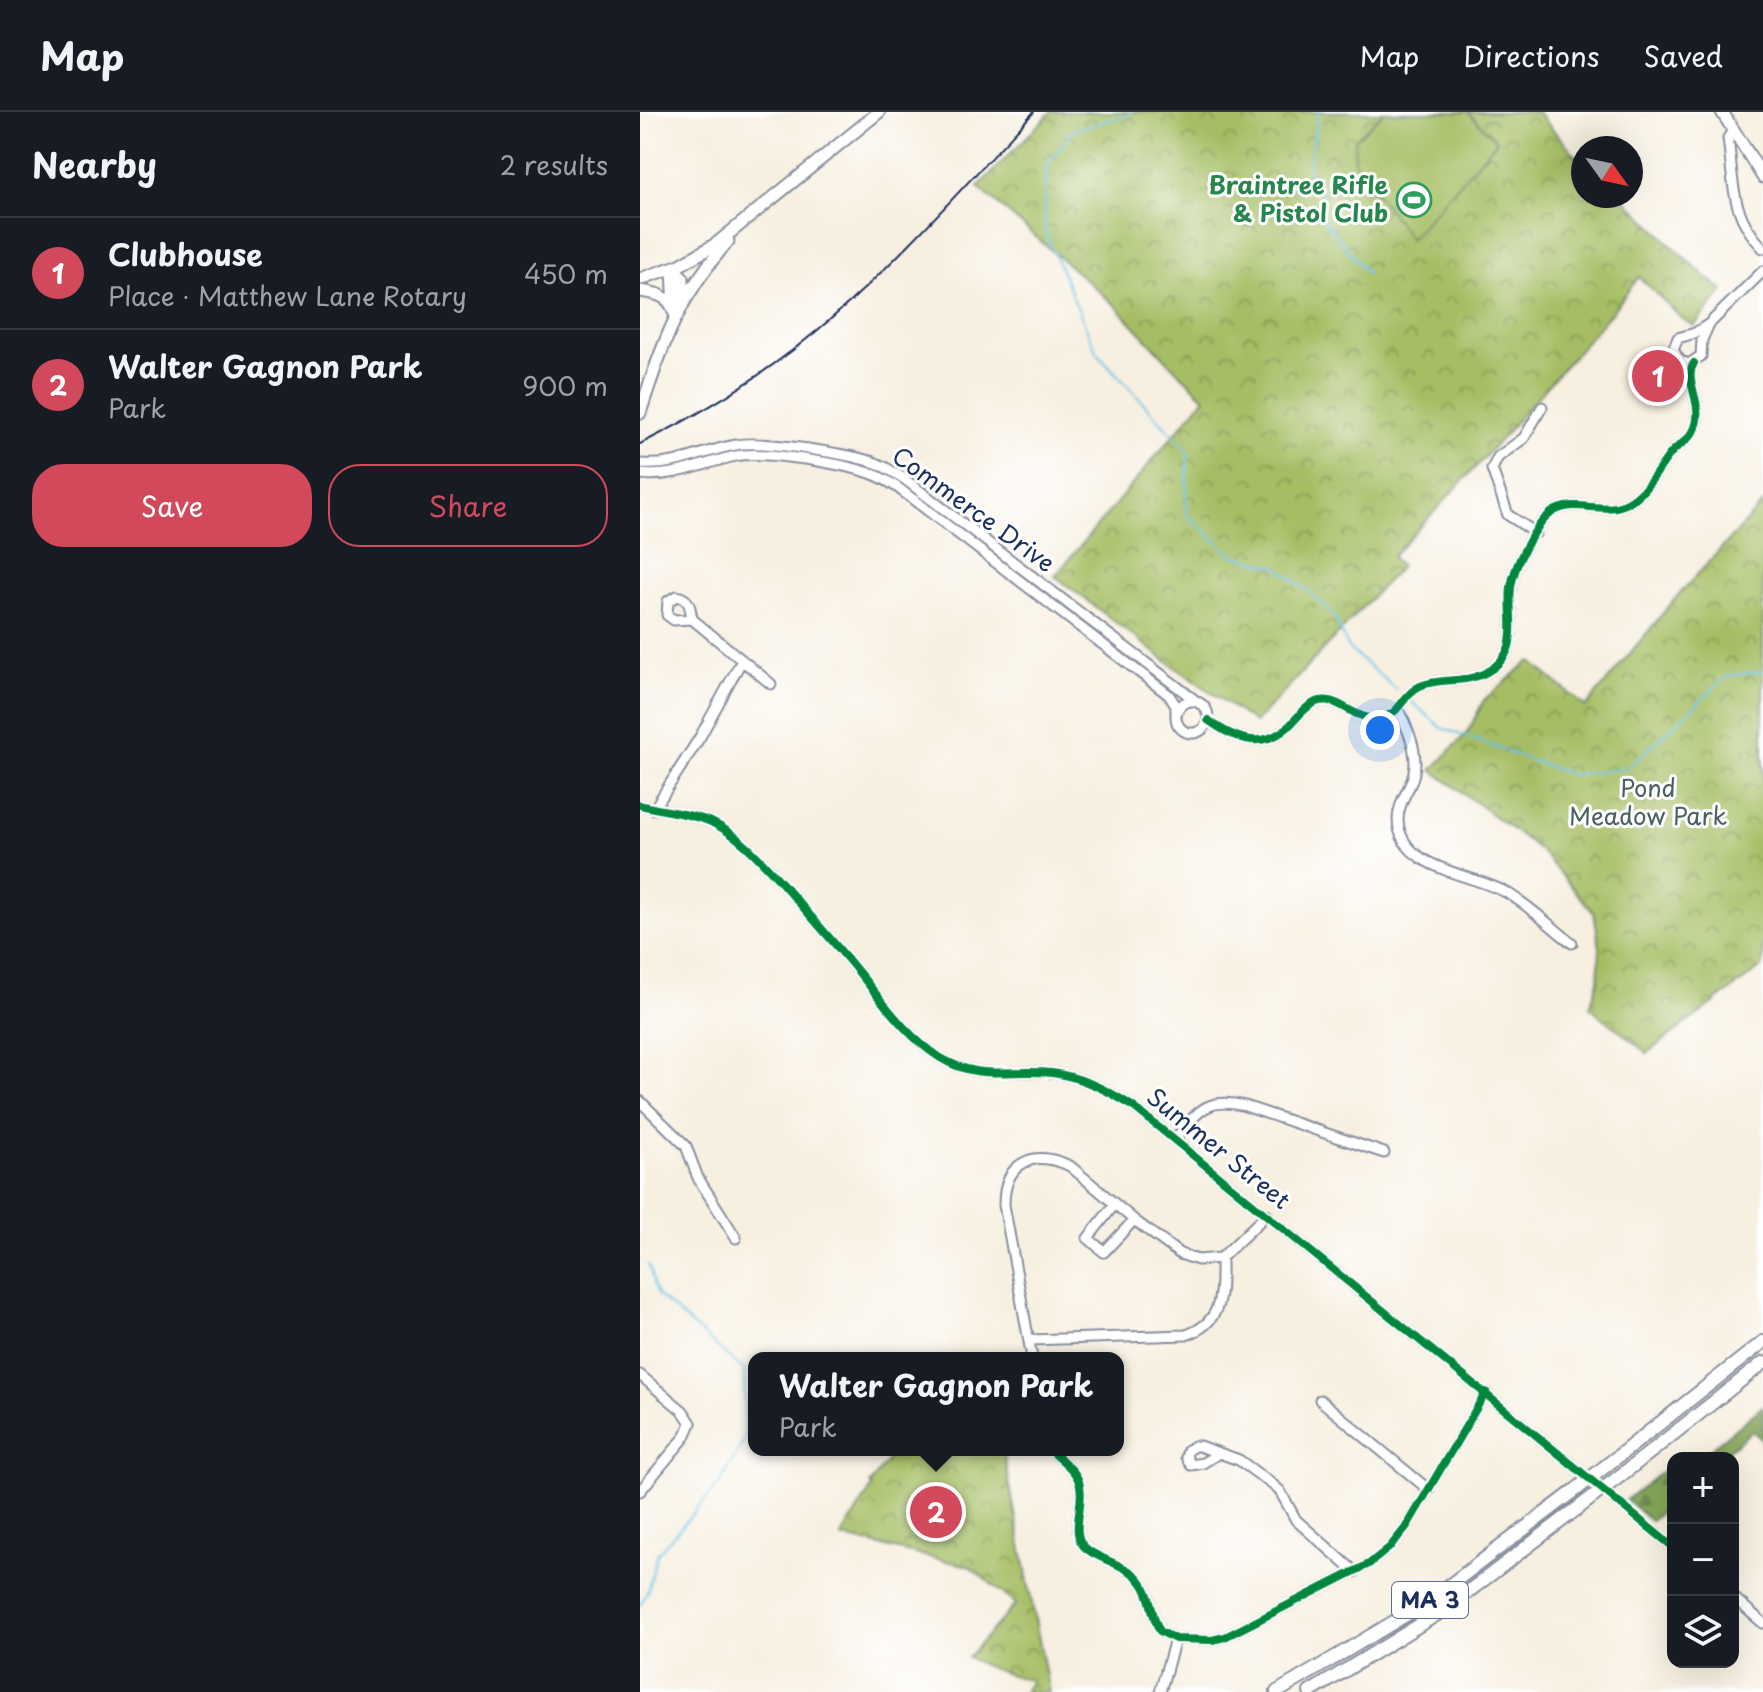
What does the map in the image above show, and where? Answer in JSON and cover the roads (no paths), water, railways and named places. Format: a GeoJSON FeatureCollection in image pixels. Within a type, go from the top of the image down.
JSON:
{"type":"FeatureCollection","features":[{"type":"Feature","properties":{"kind":"highway","name":"MA 3"},"geometry":{"type":"LineString","coordinates":[[1277,1692],[1429,1601],[1763,1342]]}},
{"type":"Feature","properties":{"kind":"highway","name":"MA 3"},"geometry":{"type":"LineString","coordinates":[[1310,1692],[1444,1610],[1763,1363]]}},
{"type":"Feature","properties":{"kind":"main road"},"geometry":{"type":"LineString","coordinates":[[640,279],[673,268],[711,247],[879,112]]}},
{"type":"Feature","properties":{"kind":"main road"},"geometry":{"type":"LineString","coordinates":[[1722,112],[1763,177]]}},
{"type":"Feature","properties":{"kind":"main road"},"geometry":{"type":"LineString","coordinates":[[640,413],[674,317],[707,265],[744,222]]}},
{"type":"Feature","properties":{"kind":"main road"},"geometry":{"type":"LineString","coordinates":[[673,268],[683,278],[683,301]]}},
{"type":"Feature","properties":{"kind":"main road"},"geometry":{"type":"LineString","coordinates":[[673,268],[674,317]]}},
{"type":"Feature","properties":{"kind":"main road"},"geometry":{"type":"LineString","coordinates":[[640,291],[668,299],[673,306],[674,317]]}},
{"type":"Feature","properties":{"kind":"street"},"geometry":{"type":"LineString","coordinates":[[1733,130],[1728,138],[1739,214],[1745,228],[1763,248]]}},
{"type":"Feature","properties":{"kind":"street"},"geometry":{"type":"LineString","coordinates":[[1696,401],[1673,350],[1678,338],[1695,333],[1709,324],[1763,271]]}},
{"type":"Feature","properties":{"kind":"street"},"geometry":{"type":"LineString","coordinates":[[1208,720],[1237,738],[1255,742],[1280,733],[1306,708],[1323,700],[1366,718],[1388,715],[1398,709],[1407,695],[1418,687],[1477,676],[1501,660],[1512,636],[1513,579],[1546,518],[1559,509],[1614,507],[1629,502],[1693,432],[1698,412],[1690,373],[1701,356],[1702,340],[1709,324]]}},
{"type":"Feature","properties":{"kind":"street"},"geometry":{"type":"LineString","coordinates":[[1680,361],[1694,363]]}},
{"type":"Feature","properties":{"kind":"street"},"geometry":{"type":"LineString","coordinates":[[1536,533],[1508,515],[1492,469],[1498,457],[1524,438],[1542,407]]}},
{"type":"Feature","properties":{"kind":"street","name":"Commerce Drive"},"geometry":{"type":"LineString","coordinates":[[640,474],[754,454],[864,460],[895,473],[1200,704]]}},
{"type":"Feature","properties":{"kind":"street","name":"Commerce Drive"},"geometry":{"type":"LineString","coordinates":[[828,459],[872,473],[897,487],[1169,695],[1176,706],[1176,716]]}},
{"type":"Feature","properties":{"kind":"street","name":"Commerce Drive"},"geometry":{"type":"LineString","coordinates":[[640,461],[678,468]]}},
{"type":"Feature","properties":{"kind":"street"},"geometry":{"type":"LineString","coordinates":[[692,619],[771,684]]}},
{"type":"Feature","properties":{"kind":"street"},"geometry":{"type":"LineString","coordinates":[[654,809],[700,737],[742,660]]}},
{"type":"Feature","properties":{"kind":"street"},"geometry":{"type":"LineString","coordinates":[[1185,703],[1200,704],[1207,711],[1208,720],[1203,729],[1193,733],[1182,730],[1176,716],[1185,703]]}},
{"type":"Feature","properties":{"kind":"street"},"geometry":{"type":"LineString","coordinates":[[1398,709],[1415,752],[1414,772],[1399,812],[1400,832],[1405,844],[1429,862],[1507,893],[1572,943]]}},
{"type":"Feature","properties":{"kind":"street","name":"Summer Street"},"geometry":{"type":"LineString","coordinates":[[640,805],[712,823],[743,843],[827,934],[910,1033],[942,1059],[986,1074],[1049,1072],[1086,1081],[1119,1097],[1175,1139],[1667,1542]]}},
{"type":"Feature","properties":{"kind":"street"},"geometry":{"type":"LineString","coordinates":[[640,1101],[686,1146],[698,1178],[736,1238]]}},
{"type":"Feature","properties":{"kind":"street"},"geometry":{"type":"LineString","coordinates":[[1175,1139],[1201,1110],[1222,1102],[1245,1106],[1384,1153]]}},
{"type":"Feature","properties":{"kind":"street"},"geometry":{"type":"LineString","coordinates":[[1031,1352],[1004,1205],[1007,1181],[1020,1164],[1041,1157],[1070,1166],[1180,1254],[1198,1260],[1221,1258],[1267,1214]]}},
{"type":"Feature","properties":{"kind":"street"},"geometry":{"type":"LineString","coordinates":[[1115,1204],[1088,1238],[1095,1247],[1104,1252],[1134,1220]]}},
{"type":"Feature","properties":{"kind":"street"},"geometry":{"type":"LineString","coordinates":[[1030,1340],[1186,1335],[1198,1331],[1207,1324],[1219,1303],[1221,1258]]}},
{"type":"Feature","properties":{"kind":"street"},"geometry":{"type":"LineString","coordinates":[[640,1375],[683,1411],[691,1423],[685,1437],[640,1491]]}},
{"type":"Feature","properties":{"kind":"street"},"geometry":{"type":"LineString","coordinates":[[1057,1456],[1079,1481],[1080,1542],[1087,1549],[1135,1575],[1149,1594],[1160,1631],[1175,1639],[1212,1640],[1225,1637],[1369,1564],[1401,1535],[1486,1392]]}},
{"type":"Feature","properties":{"kind":"street"},"geometry":{"type":"LineString","coordinates":[[1320,1400],[1429,1490]]}},
{"type":"Feature","properties":{"kind":"street"},"geometry":{"type":"LineString","coordinates":[[1219,1453],[1246,1464],[1280,1491],[1296,1520],[1355,1572]]}},
{"type":"Feature","properties":{"kind":"street"},"geometry":{"type":"LineString","coordinates":[[1739,1601],[1761,1616]]}},
{"type":"Feature","properties":{"kind":"street"},"geometry":{"type":"LineString","coordinates":[[1160,1692],[1175,1639]]}},
{"type":"Feature","properties":{"kind":"waterway"},"geometry":{"type":"LineString","coordinates":[[1130,112],[1073,130],[1046,167],[1045,232],[1097,353],[1188,451],[1186,514],[1232,555],[1277,567],[1310,592],[1335,617],[1348,648],[1396,689]]}},
{"type":"Feature","properties":{"kind":"waterway"},"geometry":{"type":"LineString","coordinates":[[1319,112],[1308,168],[1321,191],[1324,221],[1368,274]]}},
{"type":"Feature","properties":{"kind":"waterway"},"geometry":{"type":"LineString","coordinates":[[1411,701],[1442,728],[1572,775],[1628,768],[1727,676],[1763,671]]}},
{"type":"Feature","properties":{"kind":"waterway"},"geometry":{"type":"LineString","coordinates":[[640,1605],[647,1592],[657,1554],[721,1482],[745,1438],[744,1370],[658,1296],[648,1265]]}},
{"type":"Feature","properties":{"kind":"railway"},"geometry":{"type":"LineString","coordinates":[[640,444],[741,387],[811,336],[886,268],[1034,112]]}},
{"type":"Feature","properties":{"kind":"place","name":"Braintree Rifle & Pistol Club"},"geometry":{"type":"Point","coordinates":[1414,200]}},
{"type":"Feature","properties":{"kind":"place","name":"Clubhouse"},"geometry":{"type":"Point","coordinates":[1658,376]}},
{"type":"Feature","properties":{"kind":"place","name":"Walter Gagnon Park"},"geometry":{"type":"Point","coordinates":[936,1512]}},
{"type":"Feature","properties":{"kind":"park label","name":"Pond Meadow Park"},"geometry":{"type":"Point","coordinates":[1648,803]}}]}
